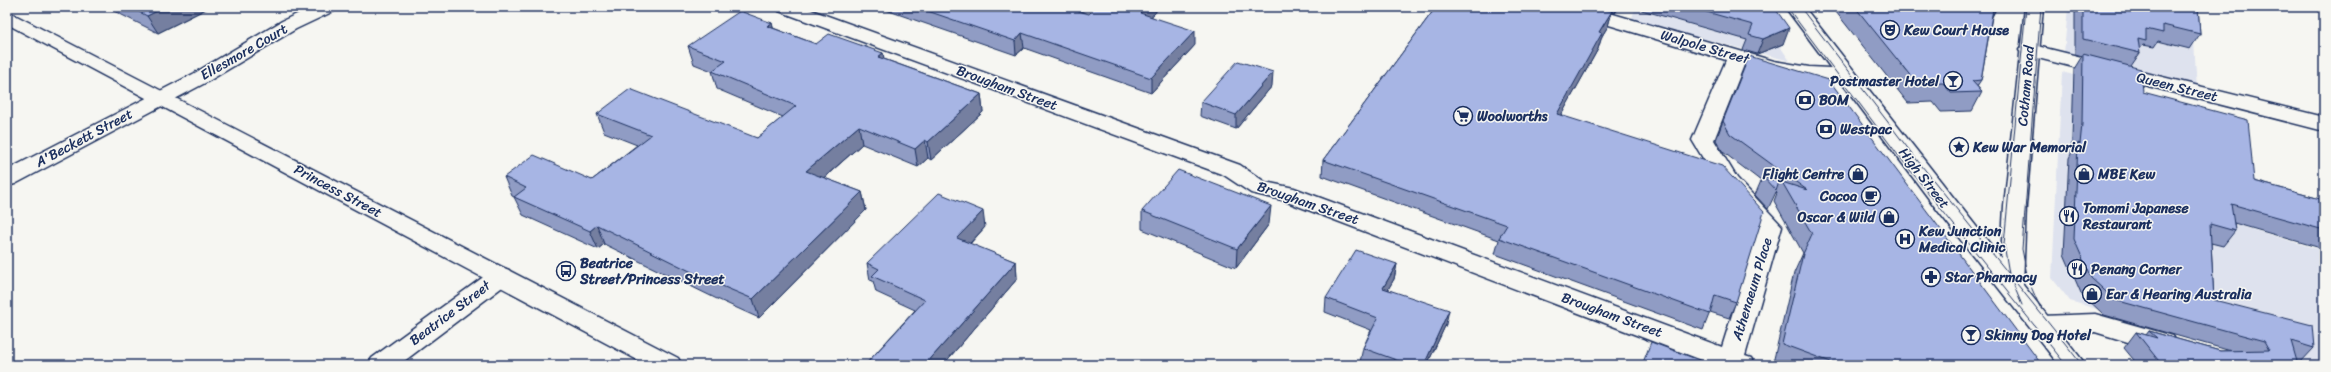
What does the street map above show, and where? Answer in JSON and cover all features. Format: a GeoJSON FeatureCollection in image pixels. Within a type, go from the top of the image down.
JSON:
{"type":"FeatureCollection","features":[{"type":"Feature","properties":{"kind":"street","name":"Ellesmore Court"},"geometry":{"type":"LineString","coordinates":[[162,98],[289,25],[327,7]]}},
{"type":"Feature","properties":{"kind":"street","name":"Brougham Street"},"geometry":{"type":"LineString","coordinates":[[786,7],[1232,170],[1259,188],[1286,193],[1736,363]]}},
{"type":"Feature","properties":{"kind":"street","name":"Walpole Street"},"geometry":{"type":"LineString","coordinates":[[1569,7],[1737,57],[1818,74],[1843,73]]}},
{"type":"Feature","properties":{"kind":"street","name":"High Street"},"geometry":{"type":"LineString","coordinates":[[1794,7],[1946,206],[2074,365]]}},
{"type":"Feature","properties":{"kind":"street","name":"Cotham Road"},"geometry":{"type":"LineString","coordinates":[[2011,285],[2015,206],[2034,7]]}},
{"type":"Feature","properties":{"kind":"street","name":"Princess Street"},"geometry":{"type":"LineString","coordinates":[[7,16],[669,365]]}},
{"type":"Feature","properties":{"kind":"street","name":"Queen Street"},"geometry":{"type":"LineString","coordinates":[[2029,50],[2324,124]]}},
{"type":"Feature","properties":{"kind":"street","name":"Athenaeum Place"},"geometry":{"type":"LineString","coordinates":[[1736,363],[1771,226],[1729,183],[1703,140],[1737,57]]}},
{"type":"Feature","properties":{"kind":"street","name":"A'Beckett Street"},"geometry":{"type":"LineString","coordinates":[[7,179],[162,98]]}},
{"type":"Feature","properties":{"kind":"street","name":"Beatrice Street"},"geometry":{"type":"LineString","coordinates":[[381,365],[501,276]]}},
{"type":"Feature","properties":{"kind":"street"},"geometry":{"type":"LineString","coordinates":[[2042,325],[2095,323],[2186,349]]}},
{"type":"Feature","properties":{"kind":"shaded area"},"geometry":{"type":"Polygon","coordinates":[[[1636,7],[1753,7],[1790,61],[1631,20],[1636,7]]]}},
{"type":"Feature","properties":{"kind":"shaded area"},"geometry":{"type":"Polygon","coordinates":[[[2068,7],[2123,7],[2193,24],[2197,90],[2064,53],[2068,7]]]}},
{"type":"Feature","properties":{"kind":"shaded area"},"geometry":{"type":"Polygon","coordinates":[[[2062,72],[2203,109],[2215,218],[2324,251],[2324,365],[2281,365],[2070,301],[2052,278],[2062,72]]]}},
{"type":"Feature","properties":{"kind":"building"},"geometry":{"type":"Polygon","coordinates":[[[130,7],[165,7],[147,16],[130,7]]]}},
{"type":"Feature","properties":{"kind":"building"},"geometry":{"type":"Polygon","coordinates":[[[916,7],[1066,7],[1089,14],[1096,7],[1146,7],[1140,13],[1195,31],[1151,78],[1022,33],[1015,41],[916,7]]]}},
{"type":"Feature","properties":{"kind":"building"},"geometry":{"type":"Polygon","coordinates":[[[1436,7],[1598,7],[1612,11],[1599,32],[1602,33],[1557,114],[1722,166],[1764,212],[1736,302],[1715,295],[1710,314],[1499,238],[1507,225],[1323,160],[1436,7]]]}},
{"type":"Feature","properties":{"kind":"building"},"geometry":{"type":"Polygon","coordinates":[[[1689,7],[1774,7],[1789,28],[1763,39],[1749,35],[1753,25],[1689,7]]]}},
{"type":"Feature","properties":{"kind":"building","name":"Kew Court House"},"geometry":{"type":"Polygon","coordinates":[[[1855,7],[1995,7],[1993,9],[1981,80],[1972,81],[1982,92],[1951,93],[1943,83],[1917,84],[1855,7]]]}},
{"type":"Feature","properties":{"kind":"building"},"geometry":{"type":"Polygon","coordinates":[[[2083,7],[2198,7],[2200,34],[2163,25],[2163,33],[2146,29],[2146,41],[2138,39],[2140,53],[2083,39],[2083,7]]]}},
{"type":"Feature","properties":{"kind":"building"},"geometry":{"type":"Polygon","coordinates":[[[740,11],[772,23],[767,26],[816,44],[829,34],[883,53],[878,57],[981,94],[928,142],[925,140],[915,149],[859,126],[806,171],[862,192],[753,299],[710,281],[597,225],[590,231],[514,197],[526,188],[504,177],[534,155],[592,180],[651,135],[597,114],[630,89],[757,138],[796,106],[712,71],[726,61],[688,46],[740,11]]]}},
{"type":"Feature","properties":{"kind":"building"},"geometry":{"type":"Polygon","coordinates":[[[2083,54],[2141,69],[2143,92],[2248,120],[2254,181],[2324,200],[2324,230],[2231,204],[2235,231],[2210,224],[2214,300],[2312,325],[2314,348],[2291,341],[2298,365],[2162,365],[2136,332],[2157,338],[2149,331],[2220,351],[2269,350],[2264,341],[2115,300],[2091,278],[2074,239],[2078,143],[2080,144],[2082,124],[2083,54]]]}},
{"type":"Feature","properties":{"kind":"building"},"geometry":{"type":"Polygon","coordinates":[[[1749,56],[1829,80],[2042,365],[1839,365],[1782,344],[1803,254],[1812,234],[1782,182],[1807,190],[1730,134],[1723,121],[1749,56]]]}},
{"type":"Feature","properties":{"kind":"building"},"geometry":{"type":"Polygon","coordinates":[[[1238,61],[1273,72],[1236,115],[1201,102],[1238,61]]]}},
{"type":"Feature","properties":{"kind":"building"},"geometry":{"type":"Polygon","coordinates":[[[1178,170],[1271,206],[1237,249],[1142,211],[1178,170]]]}},
{"type":"Feature","properties":{"kind":"building"},"geometry":{"type":"Polygon","coordinates":[[[1763,177],[1779,182],[1776,191],[1763,177]]]}},
{"type":"Feature","properties":{"kind":"building"},"geometry":{"type":"Polygon","coordinates":[[[939,193],[983,211],[957,238],[1016,262],[925,365],[865,365],[925,300],[872,276],[879,269],[867,263],[939,193]]]}},
{"type":"Feature","properties":{"kind":"building"},"geometry":{"type":"Polygon","coordinates":[[[1356,250],[1397,264],[1383,288],[1449,310],[1424,365],[1410,365],[1363,348],[1378,318],[1326,298],[1356,250]]]}},
{"type":"Feature","properties":{"kind":"building"},"geometry":{"type":"Polygon","coordinates":[[[1651,342],[1699,360],[1697,365],[1642,365],[1651,342]]]}},
{"type":"Feature","properties":{"kind":"tram line"},"geometry":{"type":"LineString","coordinates":[[1787,7],[1898,155],[2066,365]]}},
{"type":"Feature","properties":{"kind":"tram line"},"geometry":{"type":"LineString","coordinates":[[1800,7],[1913,155],[2009,274]]}},
{"type":"Feature","properties":{"kind":"tram line"},"geometry":{"type":"LineString","coordinates":[[2009,274],[2004,244],[2026,7]]}},
{"type":"Feature","properties":{"kind":"tram line"},"geometry":{"type":"LineString","coordinates":[[2040,307],[2028,280],[2022,249],[2041,7]]}},
{"type":"Feature","properties":{"kind":"tram line"},"geometry":{"type":"LineString","coordinates":[[2009,274],[2063,341]]}},
{"type":"Feature","properties":{"kind":"tram line"},"geometry":{"type":"LineString","coordinates":[[2009,274],[2022,305]]}},
{"type":"Feature","properties":{"kind":"tram line"},"geometry":{"type":"LineString","coordinates":[[2060,337],[2082,365]]}},
{"type":"Feature","properties":{"kind":"place","name":"Kew Court House"},"geometry":{"type":"Point","coordinates":[1890,30]}},
{"type":"Feature","properties":{"kind":"place","name":"Postmaster Hotel"},"geometry":{"type":"Point","coordinates":[1953,81]}},
{"type":"Feature","properties":{"kind":"place","name":"BOM"},"geometry":{"type":"Point","coordinates":[1805,100]}},
{"type":"Feature","properties":{"kind":"place","name":"Woolworths"},"geometry":{"type":"Point","coordinates":[1463,116]}},
{"type":"Feature","properties":{"kind":"place","name":"Westpac"},"geometry":{"type":"Point","coordinates":[1826,129]}},
{"type":"Feature","properties":{"kind":"place","name":"Kew War Memorial"},"geometry":{"type":"Point","coordinates":[1959,147]}},
{"type":"Feature","properties":{"kind":"place","name":"Flight Centre"},"geometry":{"type":"Point","coordinates":[1858,174]}},
{"type":"Feature","properties":{"kind":"place","name":"MBE Kew"},"geometry":{"type":"Point","coordinates":[2084,174]}},
{"type":"Feature","properties":{"kind":"place","name":"Cocoa"},"geometry":{"type":"Point","coordinates":[1871,196]}},
{"type":"Feature","properties":{"kind":"place","name":"Tomomi Japanese Restaurant"},"geometry":{"type":"Point","coordinates":[2069,216]}},
{"type":"Feature","properties":{"kind":"place","name":"Oscar & Wild"},"geometry":{"type":"Point","coordinates":[1889,217]}},
{"type":"Feature","properties":{"kind":"place","name":"Kew Junction Medical Clinic"},"geometry":{"type":"Point","coordinates":[1905,239]}},
{"type":"Feature","properties":{"kind":"place","name":"Penang Corner"},"geometry":{"type":"Point","coordinates":[2077,269]}},
{"type":"Feature","properties":{"kind":"place","name":"Beatrice Street/Princess Street"},"geometry":{"type":"Point","coordinates":[566,271]}},
{"type":"Feature","properties":{"kind":"place","name":"Star Pharmacy"},"geometry":{"type":"Point","coordinates":[1931,277]}},
{"type":"Feature","properties":{"kind":"place","name":"Ear & Hearing Australia"},"geometry":{"type":"Point","coordinates":[2092,294]}},
{"type":"Feature","properties":{"kind":"place","name":"Skinny Dog Hotel"},"geometry":{"type":"Point","coordinates":[1971,335]}}]}
